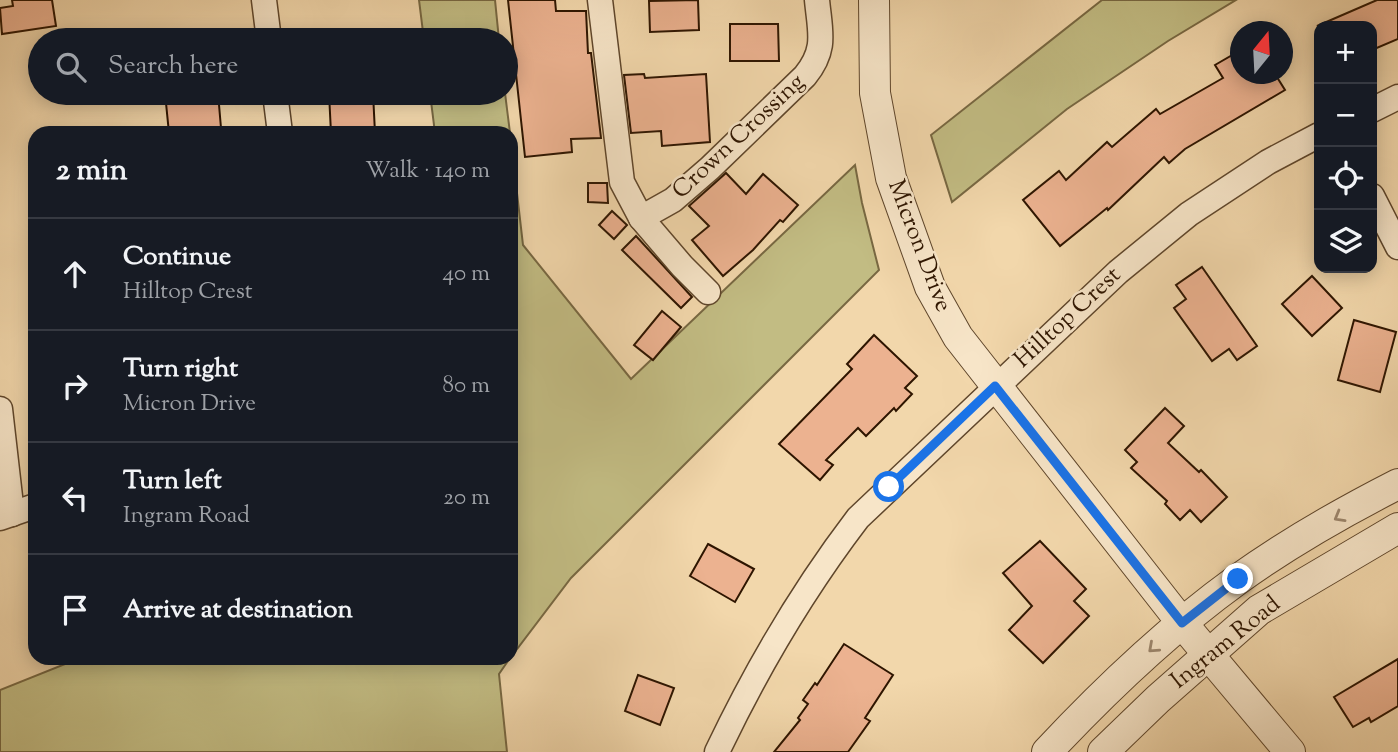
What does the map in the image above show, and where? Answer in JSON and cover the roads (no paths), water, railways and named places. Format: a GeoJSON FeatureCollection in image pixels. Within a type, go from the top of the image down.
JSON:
{"type":"FeatureCollection","features":[{"type":"Feature","properties":{"kind":"street"},"geometry":{"type":"LineString","coordinates":[[264,0],[268,28]]}},
{"type":"Feature","properties":{"kind":"street"},"geometry":{"type":"LineString","coordinates":[[600,0],[622,182],[641,218],[708,292]]}},
{"type":"Feature","properties":{"kind":"street","name":"Crown Crossing"},"geometry":{"type":"LineString","coordinates":[[641,218],[673,200],[710,169],[805,76],[813,66],[821,46],[817,0]]}},
{"type":"Feature","properties":{"kind":"street","name":"Micron Drive"},"geometry":{"type":"LineString","coordinates":[[874,0],[875,93],[891,178],[930,286],[958,337],[1182,623],[1290,752]]}},
{"type":"Feature","properties":{"kind":"street"},"geometry":{"type":"LineString","coordinates":[[1377,108],[1398,97]]}},
{"type":"Feature","properties":{"kind":"street"},"geometry":{"type":"LineString","coordinates":[[276,105],[279,126]]}},
{"type":"Feature","properties":{"kind":"street","name":"Hilltop Crest"},"geometry":{"type":"LineString","coordinates":[[717,752],[743,697],[835,548],[858,518],[1118,272],[1189,214],[1268,162],[1314,138]]}},
{"type":"Feature","properties":{"kind":"street"},"geometry":{"type":"LineString","coordinates":[[1377,206],[1398,247]]}},
{"type":"Feature","properties":{"kind":"street"},"geometry":{"type":"LineString","coordinates":[[0,409],[6,516],[28,508]]}},
{"type":"Feature","properties":{"kind":"street","name":"Ingram Road"},"geometry":{"type":"LineString","coordinates":[[1046,752],[1091,705],[1182,623],[1238,579],[1301,539],[1398,484]]}},
{"type":"Feature","properties":{"kind":"street","name":"Ingram Road"},"geometry":{"type":"LineString","coordinates":[[1102,752],[1259,610],[1398,528]]}}]}
